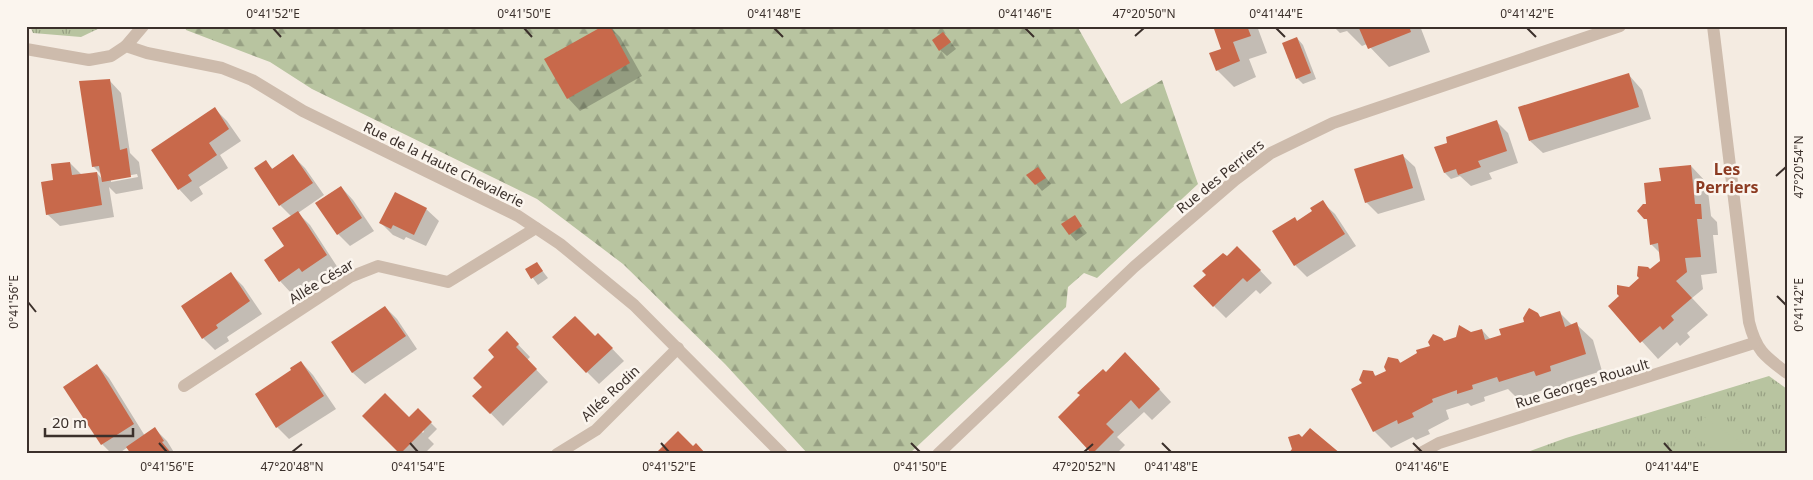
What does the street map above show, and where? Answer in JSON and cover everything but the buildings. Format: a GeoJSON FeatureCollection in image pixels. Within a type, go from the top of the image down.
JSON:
{"type":"FeatureCollection","features":[{"type":"Feature","properties":{"kind":"street"},"geometry":{"type":"LineString","coordinates":[[26,49],[89,60],[106,58],[126,46],[143,26]]}},
{"type":"Feature","properties":{"kind":"street","name":"Rue des Perriers"},"geometry":{"type":"LineString","coordinates":[[938,454],[1134,267],[1235,180],[1271,153],[1333,123],[1620,26]]}},
{"type":"Feature","properties":{"kind":"street"},"geometry":{"type":"LineString","coordinates":[[1713,26],[1744,292],[1754,343],[1768,358],[1787,373]]}},
{"type":"Feature","properties":{"kind":"street","name":"Rue de la Haute Chevalerie"},"geometry":{"type":"LineString","coordinates":[[126,46],[147,53],[222,68],[252,80],[303,110],[518,216],[600,276],[678,348],[782,454]]}},
{"type":"Feature","properties":{"kind":"street","name":"Allée César"},"geometry":{"type":"LineString","coordinates":[[184,386],[350,277],[378,266],[448,282],[536,228]]}},
{"type":"Feature","properties":{"kind":"street","name":"Rue Georges Rouault"},"geometry":{"type":"LineString","coordinates":[[1419,454],[1439,443],[1754,343]]}},
{"type":"Feature","properties":{"kind":"street","name":"Allée Rodin"},"geometry":{"type":"LineString","coordinates":[[557,454],[596,430],[678,348]]}},
{"type":"Feature","properties":{"kind":"green space"},"geometry":{"type":"Polygon","coordinates":[[[30,26],[104,26],[81,37],[33,33],[30,26]]]}},
{"type":"Feature","properties":{"kind":"green space"},"geometry":{"type":"Polygon","coordinates":[[[185,26],[1077,26],[1121,104],[1162,80],[1198,184],[1097,278],[1084,273],[1068,287],[1066,307],[909,454],[808,454],[725,364],[623,264],[537,199],[312,89],[270,62],[186,30],[185,26]]]}},
{"type":"Feature","properties":{"kind":"green space"},"geometry":{"type":"Polygon","coordinates":[[[1769,376],[1787,389],[1787,454],[1522,454],[1566,438],[1769,376]]]}},
{"type":"Feature","properties":{"kind":"green space"},"geometry":{"type":"Polygon","coordinates":[[[1704,417],[1746,446],[1741,454],[1720,454],[1692,435],[1704,417]]]}},
{"type":"Feature","properties":{"kind":"district","name":"Les Perriers"},"geometry":{"type":"Point","coordinates":[1727,178]}}]}
